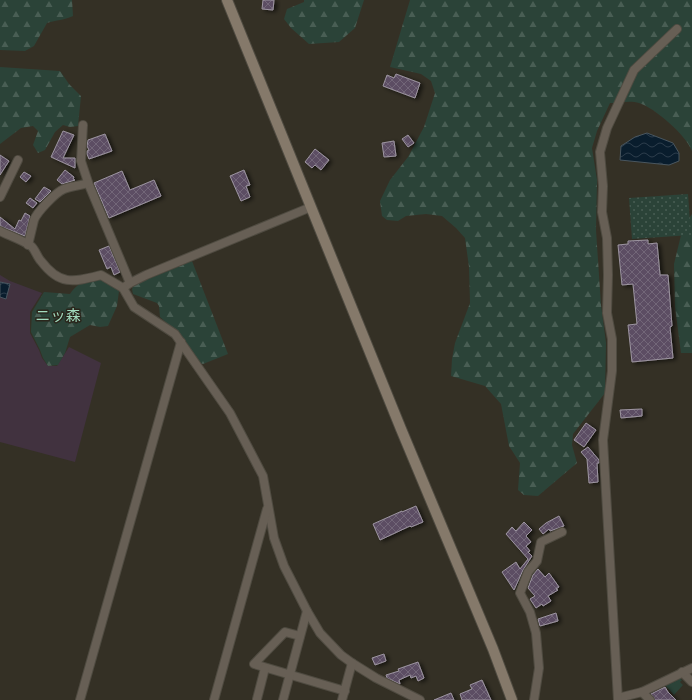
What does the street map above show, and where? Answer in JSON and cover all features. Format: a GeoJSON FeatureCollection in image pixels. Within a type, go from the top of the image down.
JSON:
{"type":"FeatureCollection","features":[{"type":"Feature","properties":{"kind":"street"},"geometry":{"type":"LineString","coordinates":[[227,0],[401,429],[493,649],[512,700]]}},
{"type":"Feature","properties":{"kind":"street"},"geometry":{"type":"LineString","coordinates":[[677,29],[634,70],[607,128],[600,152],[602,212],[607,238],[607,313],[612,339],[612,371],[603,440],[618,699],[642,692],[692,668]]}},
{"type":"Feature","properties":{"kind":"street"},"geometry":{"type":"LineString","coordinates":[[83,125],[81,161],[88,183],[130,283]]}},
{"type":"Feature","properties":{"kind":"street"},"geometry":{"type":"LineString","coordinates":[[0,197],[18,160]]}},
{"type":"Feature","properties":{"kind":"street"},"geometry":{"type":"LineString","coordinates":[[28,245],[35,219],[56,193],[64,189],[78,187],[88,183]]}},
{"type":"Feature","properties":{"kind":"street"},"geometry":{"type":"LineString","coordinates":[[123,288],[130,283],[311,207]]}},
{"type":"Feature","properties":{"kind":"street"},"geometry":{"type":"LineString","coordinates":[[0,231],[32,247],[51,273],[62,280],[73,281],[101,275],[123,288],[134,307],[175,334],[230,413],[264,476],[274,538],[284,566],[320,633],[341,655],[352,663],[376,678],[420,700]]}},
{"type":"Feature","properties":{"kind":"street"},"geometry":{"type":"LineString","coordinates":[[80,700],[181,342]]}},
{"type":"Feature","properties":{"kind":"street"},"geometry":{"type":"LineString","coordinates":[[214,700],[268,506]]}},
{"type":"Feature","properties":{"kind":"street"},"geometry":{"type":"LineString","coordinates":[[534,700],[539,668],[536,633],[530,612],[520,593],[528,572],[537,561],[541,542],[562,532]]}},
{"type":"Feature","properties":{"kind":"street"},"geometry":{"type":"LineString","coordinates":[[283,700],[307,611]]}},
{"type":"Feature","properties":{"kind":"street"},"geometry":{"type":"LineString","coordinates":[[300,636],[285,632],[254,664],[290,676],[345,691]]}},
{"type":"Feature","properties":{"kind":"street"},"geometry":{"type":"LineString","coordinates":[[342,700],[352,663]]}},
{"type":"Feature","properties":{"kind":"street"},"geometry":{"type":"LineString","coordinates":[[257,699],[265,668]]}},
{"type":"Feature","properties":{"kind":"street"},"geometry":{"type":"LineString","coordinates":[[682,672],[692,682]]}},
{"type":"Feature","properties":{"kind":"street"},"geometry":{"type":"LineString","coordinates":[[642,692],[650,700]]}},
{"type":"Feature","properties":{"kind":"shaded area"},"geometry":{"type":"Polygon","coordinates":[[[0,275],[10,281],[42,293],[30,312],[30,333],[42,358],[48,366],[57,366],[69,347],[101,363],[75,462],[0,442],[0,275]]]}},
{"type":"Feature","properties":{"kind":"green space"},"geometry":{"type":"Polygon","coordinates":[[[0,0],[72,0],[73,16],[47,23],[34,46],[25,51],[0,50],[0,0]]]}},
{"type":"Feature","properties":{"kind":"green space"},"geometry":{"type":"Polygon","coordinates":[[[304,0],[364,0],[355,28],[339,42],[309,44],[291,28],[284,19],[287,9],[304,2],[304,0]]]}},
{"type":"Feature","properties":{"kind":"green space"},"geometry":{"type":"Polygon","coordinates":[[[410,0],[692,0],[692,151],[677,130],[661,116],[646,106],[636,102],[610,103],[597,131],[592,148],[597,180],[596,230],[601,305],[606,343],[605,393],[573,434],[572,445],[577,463],[538,496],[524,495],[518,490],[520,463],[509,446],[501,404],[485,386],[451,376],[455,343],[470,303],[469,267],[465,238],[442,216],[426,214],[406,216],[398,221],[387,220],[382,216],[380,201],[390,180],[408,157],[424,127],[435,93],[431,81],[421,74],[390,67],[410,0]]]}},
{"type":"Feature","properties":{"kind":"green space"},"geometry":{"type":"Polygon","coordinates":[[[0,67],[60,71],[69,84],[81,96],[78,126],[70,127],[63,125],[55,132],[45,150],[38,153],[33,145],[38,131],[33,126],[21,128],[0,144],[0,67]]]}},
{"type":"Feature","properties":{"kind":"green space"},"geometry":{"type":"Polygon","coordinates":[[[688,194],[691,235],[632,239],[629,198],[688,194]]]}},
{"type":"Feature","properties":{"kind":"green space"},"geometry":{"type":"Polygon","coordinates":[[[692,214],[692,353],[681,353],[675,307],[674,264],[683,227],[692,214]]]}},
{"type":"Feature","properties":{"kind":"green space"},"geometry":{"type":"Polygon","coordinates":[[[192,261],[228,354],[203,364],[200,363],[178,333],[160,317],[159,306],[157,303],[133,294],[132,289],[134,285],[192,261]]]}},
{"type":"Feature","properties":{"kind":"green space","name":"ニッ森"},"geometry":{"type":"Polygon","coordinates":[[[100,279],[119,291],[117,306],[108,326],[100,327],[90,325],[70,337],[65,353],[58,365],[48,366],[31,332],[32,312],[44,292],[70,294],[83,282],[100,279]]]}},
{"type":"Feature","properties":{"kind":"green space"},"geometry":{"type":"Polygon","coordinates":[[[678,677],[682,680],[680,682],[683,685],[674,695],[664,684],[678,677]]]}},
{"type":"Feature","properties":{"kind":"water"},"geometry":{"type":"Polygon","coordinates":[[[647,133],[673,143],[679,153],[679,161],[669,165],[620,160],[621,146],[635,137],[647,133]]]}},
{"type":"Feature","properties":{"kind":"water"},"geometry":{"type":"Polygon","coordinates":[[[0,282],[10,284],[6,299],[0,297],[0,282]]]}},
{"type":"Feature","properties":{"kind":"building"},"geometry":{"type":"Polygon","coordinates":[[[263,0],[274,0],[273,10],[262,9],[263,0]]]}},
{"type":"Feature","properties":{"kind":"building"},"geometry":{"type":"Polygon","coordinates":[[[396,74],[420,83],[415,98],[383,86],[387,75],[394,78],[396,74]]]}},
{"type":"Feature","properties":{"kind":"building"},"geometry":{"type":"Polygon","coordinates":[[[63,131],[74,135],[63,158],[75,158],[75,168],[51,157],[63,131]]]}},
{"type":"Feature","properties":{"kind":"building"},"geometry":{"type":"Polygon","coordinates":[[[105,134],[112,151],[89,159],[87,154],[87,151],[89,150],[87,146],[88,140],[105,134]]]}},
{"type":"Feature","properties":{"kind":"building"},"geometry":{"type":"Polygon","coordinates":[[[408,135],[414,143],[408,147],[402,139],[408,135]]]}},
{"type":"Feature","properties":{"kind":"building"},"geometry":{"type":"Polygon","coordinates":[[[394,141],[396,156],[384,157],[382,143],[394,141]]]}},
{"type":"Feature","properties":{"kind":"building"},"geometry":{"type":"Polygon","coordinates":[[[315,149],[329,160],[321,170],[315,165],[312,168],[305,162],[315,149]]]}},
{"type":"Feature","properties":{"kind":"building"},"geometry":{"type":"Polygon","coordinates":[[[0,155],[9,161],[0,175],[0,155]]]}},
{"type":"Feature","properties":{"kind":"building"},"geometry":{"type":"Polygon","coordinates":[[[65,170],[74,177],[73,179],[75,180],[62,184],[57,180],[65,170]]]}},
{"type":"Feature","properties":{"kind":"building"},"geometry":{"type":"Polygon","coordinates":[[[244,170],[250,185],[246,186],[250,197],[241,201],[230,176],[244,170]]]}},
{"type":"Feature","properties":{"kind":"building"},"geometry":{"type":"Polygon","coordinates":[[[122,171],[130,190],[154,180],[161,196],[109,218],[94,183],[122,171]]]}},
{"type":"Feature","properties":{"kind":"building"},"geometry":{"type":"Polygon","coordinates":[[[24,172],[31,176],[26,182],[20,177],[24,172]]]}},
{"type":"Feature","properties":{"kind":"building"},"geometry":{"type":"Polygon","coordinates":[[[44,187],[51,191],[40,202],[35,199],[44,187]]]}},
{"type":"Feature","properties":{"kind":"building"},"geometry":{"type":"Polygon","coordinates":[[[30,198],[37,203],[33,208],[26,203],[30,198]]]}},
{"type":"Feature","properties":{"kind":"building"},"geometry":{"type":"Polygon","coordinates":[[[25,213],[30,216],[25,236],[0,226],[0,217],[15,229],[19,220],[21,221],[25,213]]]}},
{"type":"Feature","properties":{"kind":"building"},"geometry":{"type":"Polygon","coordinates":[[[648,240],[648,244],[657,243],[660,275],[668,275],[673,358],[632,362],[628,325],[637,324],[633,284],[622,285],[618,245],[628,244],[628,241],[648,240]]]}},
{"type":"Feature","properties":{"kind":"building"},"geometry":{"type":"Polygon","coordinates":[[[109,246],[120,272],[114,275],[111,267],[107,269],[99,250],[109,246]]]}},
{"type":"Feature","properties":{"kind":"building"},"geometry":{"type":"Polygon","coordinates":[[[642,409],[642,416],[621,418],[620,410],[642,409]]]}},
{"type":"Feature","properties":{"kind":"building"},"geometry":{"type":"Polygon","coordinates":[[[586,423],[596,430],[584,447],[574,440],[586,423]]]}},
{"type":"Feature","properties":{"kind":"building"},"geometry":{"type":"Polygon","coordinates":[[[588,447],[599,460],[599,463],[597,463],[598,482],[589,483],[587,459],[581,452],[588,447]]]}},
{"type":"Feature","properties":{"kind":"building"},"geometry":{"type":"Polygon","coordinates":[[[416,506],[423,522],[411,527],[410,526],[380,540],[373,524],[416,506]]]}},
{"type":"Feature","properties":{"kind":"building"},"geometry":{"type":"Polygon","coordinates":[[[559,516],[564,526],[550,531],[549,529],[543,534],[539,529],[546,523],[559,516]]]}},
{"type":"Feature","properties":{"kind":"building"},"geometry":{"type":"Polygon","coordinates":[[[524,522],[532,530],[526,536],[531,542],[526,546],[530,551],[528,552],[532,556],[523,570],[514,590],[502,572],[516,562],[520,569],[528,559],[506,534],[512,527],[516,531],[524,522]]]}},
{"type":"Feature","properties":{"kind":"building"},"geometry":{"type":"Polygon","coordinates":[[[538,569],[545,577],[549,573],[559,587],[556,589],[558,590],[548,596],[551,601],[536,608],[530,599],[535,596],[528,588],[533,575],[538,569]]]}},
{"type":"Feature","properties":{"kind":"building"},"geometry":{"type":"Polygon","coordinates":[[[556,613],[558,621],[540,626],[538,619],[556,613]]]}},
{"type":"Feature","properties":{"kind":"building"},"geometry":{"type":"Polygon","coordinates":[[[384,654],[386,661],[375,665],[372,658],[384,654]]]}},
{"type":"Feature","properties":{"kind":"building"},"geometry":{"type":"Polygon","coordinates":[[[418,662],[424,678],[418,681],[416,676],[411,678],[410,675],[399,680],[400,684],[387,678],[386,675],[418,662]]]}},
{"type":"Feature","properties":{"kind":"building"},"geometry":{"type":"Polygon","coordinates":[[[482,680],[491,700],[462,700],[460,694],[472,689],[470,685],[482,680]]]}},
{"type":"Feature","properties":{"kind":"building"},"geometry":{"type":"Polygon","coordinates":[[[665,687],[676,700],[655,700],[651,694],[665,687]]]}},
{"type":"Feature","properties":{"kind":"building"},"geometry":{"type":"Polygon","coordinates":[[[451,693],[454,700],[434,700],[451,693]]]}}]}
